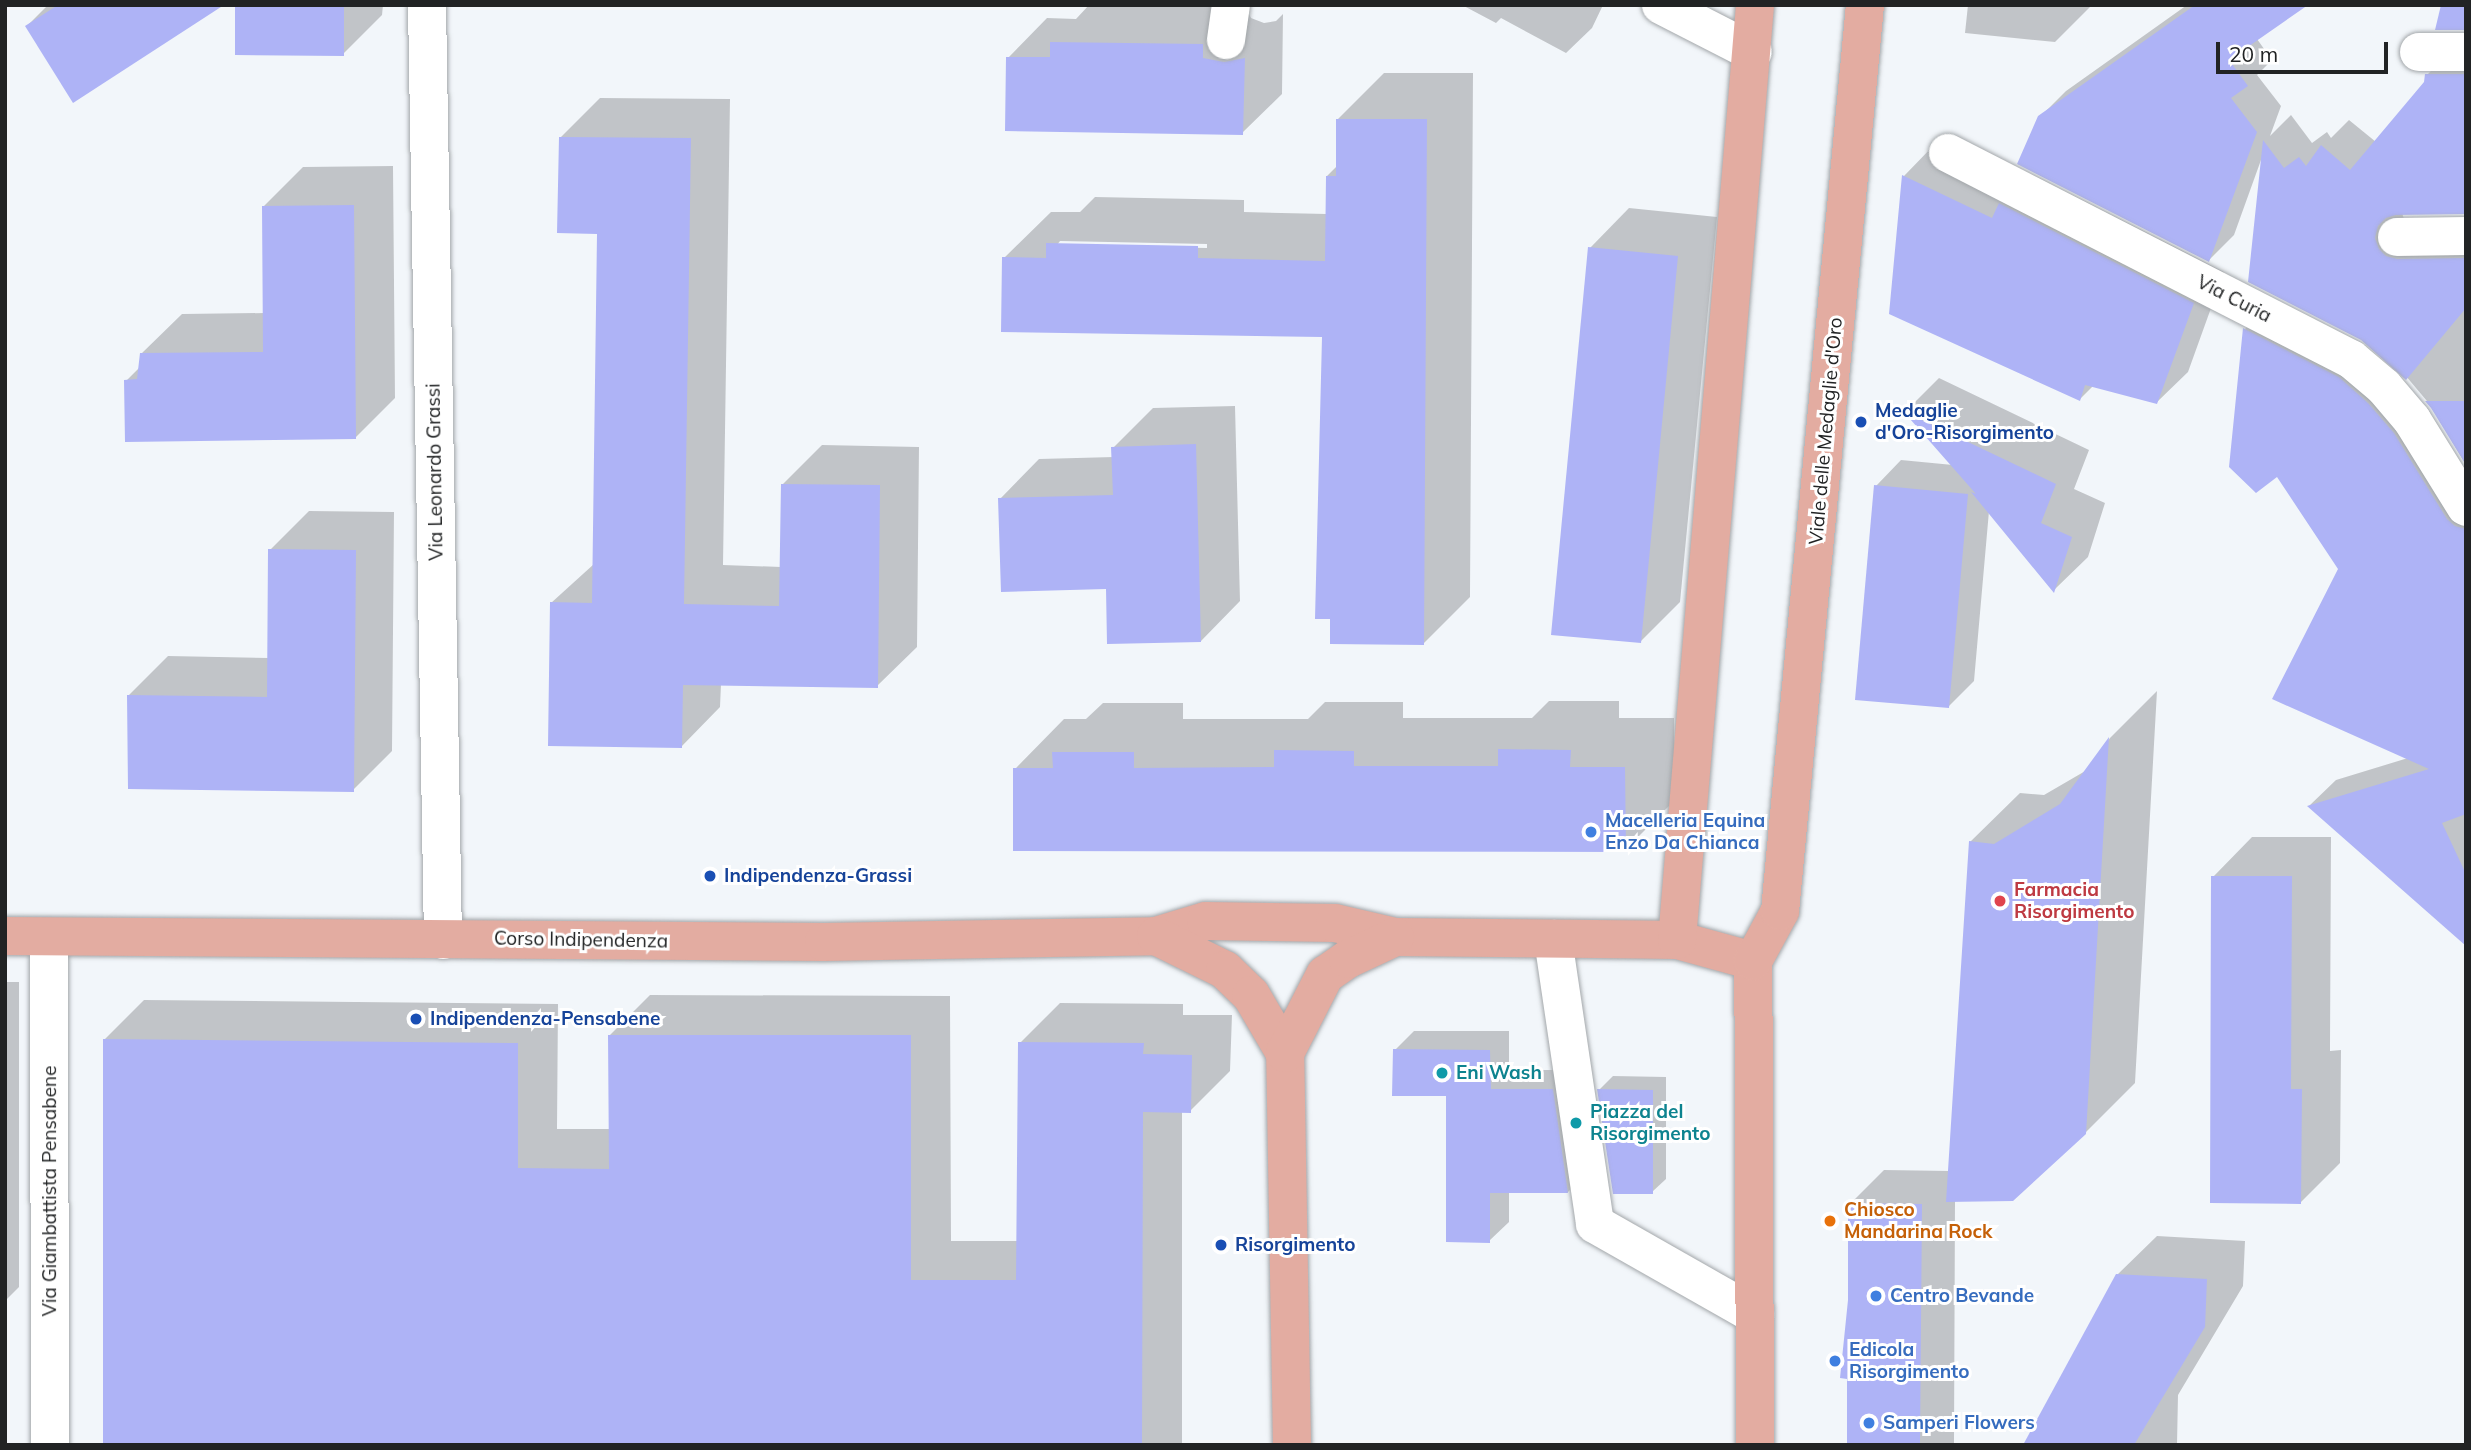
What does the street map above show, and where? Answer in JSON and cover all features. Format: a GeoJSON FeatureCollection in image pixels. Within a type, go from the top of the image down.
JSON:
{"type":"FeatureCollection","features":[{"type":"Feature","properties":{"kind":"main road"},"geometry":{"type":"LineString","coordinates":[[1676,940],[1755,5]]}},
{"type":"Feature","properties":{"kind":"main road","name":"Viale delle Medaglie d'Oro"},"geometry":{"type":"LineString","coordinates":[[1753,961],[1780,911],[1865,5]]}},
{"type":"Feature","properties":{"kind":"main road"},"geometry":{"type":"LineString","coordinates":[[1156,936],[1206,921],[1335,923],[1395,937],[1676,940],[1753,961],[1755,1445]]}},
{"type":"Feature","properties":{"kind":"main road","name":"Corso Indipendenza"},"geometry":{"type":"LineString","coordinates":[[5,936],[824,942],[1156,936]]}},
{"type":"Feature","properties":{"kind":"main road"},"geometry":{"type":"LineString","coordinates":[[1156,936],[1226,970],[1251,995],[1285,1053]]}},
{"type":"Feature","properties":{"kind":"main road"},"geometry":{"type":"LineString","coordinates":[[1292,1445],[1285,1053],[1325,975],[1348,959],[1395,937]]}},
{"type":"Feature","properties":{"kind":"street","name":"Via Leonardo Grassi"},"geometry":{"type":"LineString","coordinates":[[427,5],[443,940]]}},
{"type":"Feature","properties":{"kind":"street"},"geometry":{"type":"LineString","coordinates":[[1661,5],[1753,52]]}},
{"type":"Feature","properties":{"kind":"street"},"geometry":{"type":"LineString","coordinates":[[2419,52],[2466,52]]}},
{"type":"Feature","properties":{"kind":"street","name":"Via Curia"},"geometry":{"type":"LineString","coordinates":[[1948,153],[2351,359],[2384,387],[2412,420],[2466,507]]}},
{"type":"Feature","properties":{"kind":"street"},"geometry":{"type":"LineString","coordinates":[[2398,237],[2466,236]]}},
{"type":"Feature","properties":{"kind":"street","name":"Via Giambattista Pensabene"},"geometry":{"type":"LineString","coordinates":[[49,937],[50,1445]]}},
{"type":"Feature","properties":{"kind":"street"},"geometry":{"type":"LineString","coordinates":[[1553,939],[1595,1224],[1755,1315]]}},
{"type":"Feature","properties":{"kind":"building"},"geometry":{"type":"Polygon","coordinates":[[[58,5],[224,5],[73,103],[25,26],[58,5]]]}},
{"type":"Feature","properties":{"kind":"building"},"geometry":{"type":"Polygon","coordinates":[[[235,5],[344,5],[344,56],[235,55],[235,5]]]}},
{"type":"Feature","properties":{"kind":"building"},"geometry":{"type":"Polygon","coordinates":[[[2195,5],[2308,5],[2229,60],[2248,86],[2231,98],[2257,132],[2209,262],[2017,164],[2038,116],[2195,5]]]}},
{"type":"Feature","properties":{"kind":"building"},"geometry":{"type":"Polygon","coordinates":[[[2441,5],[2466,5],[2466,30],[2435,30],[2441,5]]]}},
{"type":"Feature","properties":{"kind":"building"},"geometry":{"type":"Polygon","coordinates":[[[1050,42],[1203,44],[1203,58],[1224,62],[1245,58],[1243,135],[1005,131],[1006,57],[1050,57],[1050,42]]]}},
{"type":"Feature","properties":{"kind":"building"},"geometry":{"type":"Polygon","coordinates":[[[2425,74],[2466,74],[2466,214],[2396,215],[2386,218],[2378,226],[2375,238],[2379,249],[2386,256],[2397,259],[2466,258],[2466,308],[2406,380],[2361,340],[2248,282],[2263,140],[2284,168],[2299,157],[2306,166],[2321,145],[2350,170],[2424,82],[2425,74]]]}},
{"type":"Feature","properties":{"kind":"building"},"geometry":{"type":"Polygon","coordinates":[[[1336,119],[1427,119],[1424,645],[1330,644],[1330,619],[1315,619],[1322,337],[1001,332],[1002,257],[1046,258],[1046,243],[1198,246],[1198,258],[1325,261],[1326,176],[1336,176],[1336,119]]]}},
{"type":"Feature","properties":{"kind":"building"},"geometry":{"type":"Polygon","coordinates":[[[559,137],[691,138],[684,604],[779,606],[781,484],[880,485],[878,688],[683,685],[682,748],[548,746],[550,602],[592,603],[597,234],[557,233],[559,137]]]}},
{"type":"Feature","properties":{"kind":"building"},"geometry":{"type":"Polygon","coordinates":[[[1902,175],[1992,218],[1999,203],[2194,303],[2157,404],[2085,385],[2080,401],[1889,314],[1902,175]]]}},
{"type":"Feature","properties":{"kind":"building"},"geometry":{"type":"Polygon","coordinates":[[[354,205],[356,439],[125,442],[124,380],[137,379],[140,353],[263,352],[262,206],[354,205]]]}},
{"type":"Feature","properties":{"kind":"building"},"geometry":{"type":"Polygon","coordinates":[[[1588,247],[1678,256],[1641,643],[1551,635],[1588,247]]]}},
{"type":"Feature","properties":{"kind":"building"},"geometry":{"type":"Polygon","coordinates":[[[2243,328],[2339,377],[2368,403],[2394,433],[2447,519],[2455,526],[2466,529],[2466,814],[2442,823],[2466,874],[2466,946],[2307,806],[2429,769],[2272,699],[2338,569],[2277,477],[2256,493],[2229,467],[2243,328]]]}},
{"type":"Feature","properties":{"kind":"building"},"geometry":{"type":"Polygon","coordinates":[[[2425,401],[2466,401],[2466,465],[2431,408],[2425,401]]]}},
{"type":"Feature","properties":{"kind":"building"},"geometry":{"type":"Polygon","coordinates":[[[1903,411],[2056,484],[2041,523],[2072,537],[2054,593],[1971,492],[1976,494],[1903,411]]]}},
{"type":"Feature","properties":{"kind":"building"},"geometry":{"type":"Polygon","coordinates":[[[1196,444],[1201,642],[1107,644],[1106,589],[1001,592],[998,498],[1113,495],[1111,447],[1196,444]]]}},
{"type":"Feature","properties":{"kind":"building"},"geometry":{"type":"Polygon","coordinates":[[[1874,485],[1968,494],[1949,708],[1855,700],[1874,485]]]}},
{"type":"Feature","properties":{"kind":"building"},"geometry":{"type":"Polygon","coordinates":[[[268,549],[356,550],[354,792],[128,789],[127,695],[267,697],[268,549]]]}},
{"type":"Feature","properties":{"kind":"building"},"geometry":{"type":"Polygon","coordinates":[[[2109,737],[2086,1134],[2013,1201],[1946,1202],[1969,841],[1994,844],[2060,804],[2109,737]]]}},
{"type":"Feature","properties":{"kind":"building"},"geometry":{"type":"Polygon","coordinates":[[[1498,749],[1571,750],[1570,767],[1625,767],[1626,852],[1013,851],[1013,768],[1053,768],[1052,752],[1134,752],[1134,768],[1274,767],[1274,750],[1354,751],[1354,766],[1498,766],[1498,749]]]}},
{"type":"Feature","properties":{"kind":"building"},"geometry":{"type":"Polygon","coordinates":[[[2211,876],[2292,876],[2291,1089],[2302,1089],[2301,1204],[2210,1203],[2211,876]]]}},
{"type":"Feature","properties":{"kind":"building"},"geometry":{"type":"Polygon","coordinates":[[[608,1035],[911,1035],[911,1280],[1016,1280],[1018,1042],[1144,1043],[1143,1054],[1192,1055],[1191,1113],[1143,1112],[1142,1445],[103,1445],[103,1039],[518,1043],[518,1168],[609,1169],[608,1035]]]}},
{"type":"Feature","properties":{"kind":"building"},"geometry":{"type":"Polygon","coordinates":[[[1393,1049],[1490,1050],[1491,1089],[1553,1089],[1568,1193],[1490,1193],[1490,1243],[1446,1242],[1446,1096],[1392,1096],[1393,1049]]]}},
{"type":"Feature","properties":{"kind":"building"},"geometry":{"type":"Polygon","coordinates":[[[1597,1089],[1653,1090],[1653,1194],[1613,1194],[1597,1089]]]}},
{"type":"Feature","properties":{"kind":"building"},"geometry":{"type":"Polygon","coordinates":[[[1848,1203],[1922,1204],[1920,1445],[1847,1445],[1847,1379],[1840,1378],[1848,1300],[1848,1203]]]}},
{"type":"Feature","properties":{"kind":"building"},"geometry":{"type":"Polygon","coordinates":[[[2116,1274],[2207,1279],[2205,1327],[2134,1445],[2023,1445],[2116,1274]]]}},
{"type":"Feature","properties":{"kind":"place","name":"Medaglie d'Oro-Risorgimento"},"geometry":{"type":"Point","coordinates":[1861,422]}},
{"type":"Feature","properties":{"kind":"place","name":"Macelleria Equina Enzo Da Chianca"},"geometry":{"type":"Point","coordinates":[1591,832]}},
{"type":"Feature","properties":{"kind":"place","name":"Indipendenza-Grassi"},"geometry":{"type":"Point","coordinates":[710,876]}},
{"type":"Feature","properties":{"kind":"place","name":"Farmacia Risorgimento"},"geometry":{"type":"Point","coordinates":[2000,901]}},
{"type":"Feature","properties":{"kind":"place","name":"Indipendenza-Pensabene"},"geometry":{"type":"Point","coordinates":[416,1019]}},
{"type":"Feature","properties":{"kind":"place","name":"Eni Wash"},"geometry":{"type":"Point","coordinates":[1442,1073]}},
{"type":"Feature","properties":{"kind":"place","name":"Piazza del Risorgimento"},"geometry":{"type":"Point","coordinates":[1576,1123]}},
{"type":"Feature","properties":{"kind":"place","name":"Chiosco Mandarina Rock"},"geometry":{"type":"Point","coordinates":[1830,1221]}},
{"type":"Feature","properties":{"kind":"place","name":"Risorgimento"},"geometry":{"type":"Point","coordinates":[1221,1245]}},
{"type":"Feature","properties":{"kind":"place","name":"Centro Bevande"},"geometry":{"type":"Point","coordinates":[1876,1296]}},
{"type":"Feature","properties":{"kind":"place","name":"Edicola Risorgimento"},"geometry":{"type":"Point","coordinates":[1835,1361]}},
{"type":"Feature","properties":{"kind":"place","name":"Samperi Flowers"},"geometry":{"type":"Point","coordinates":[1869,1423]}}]}
